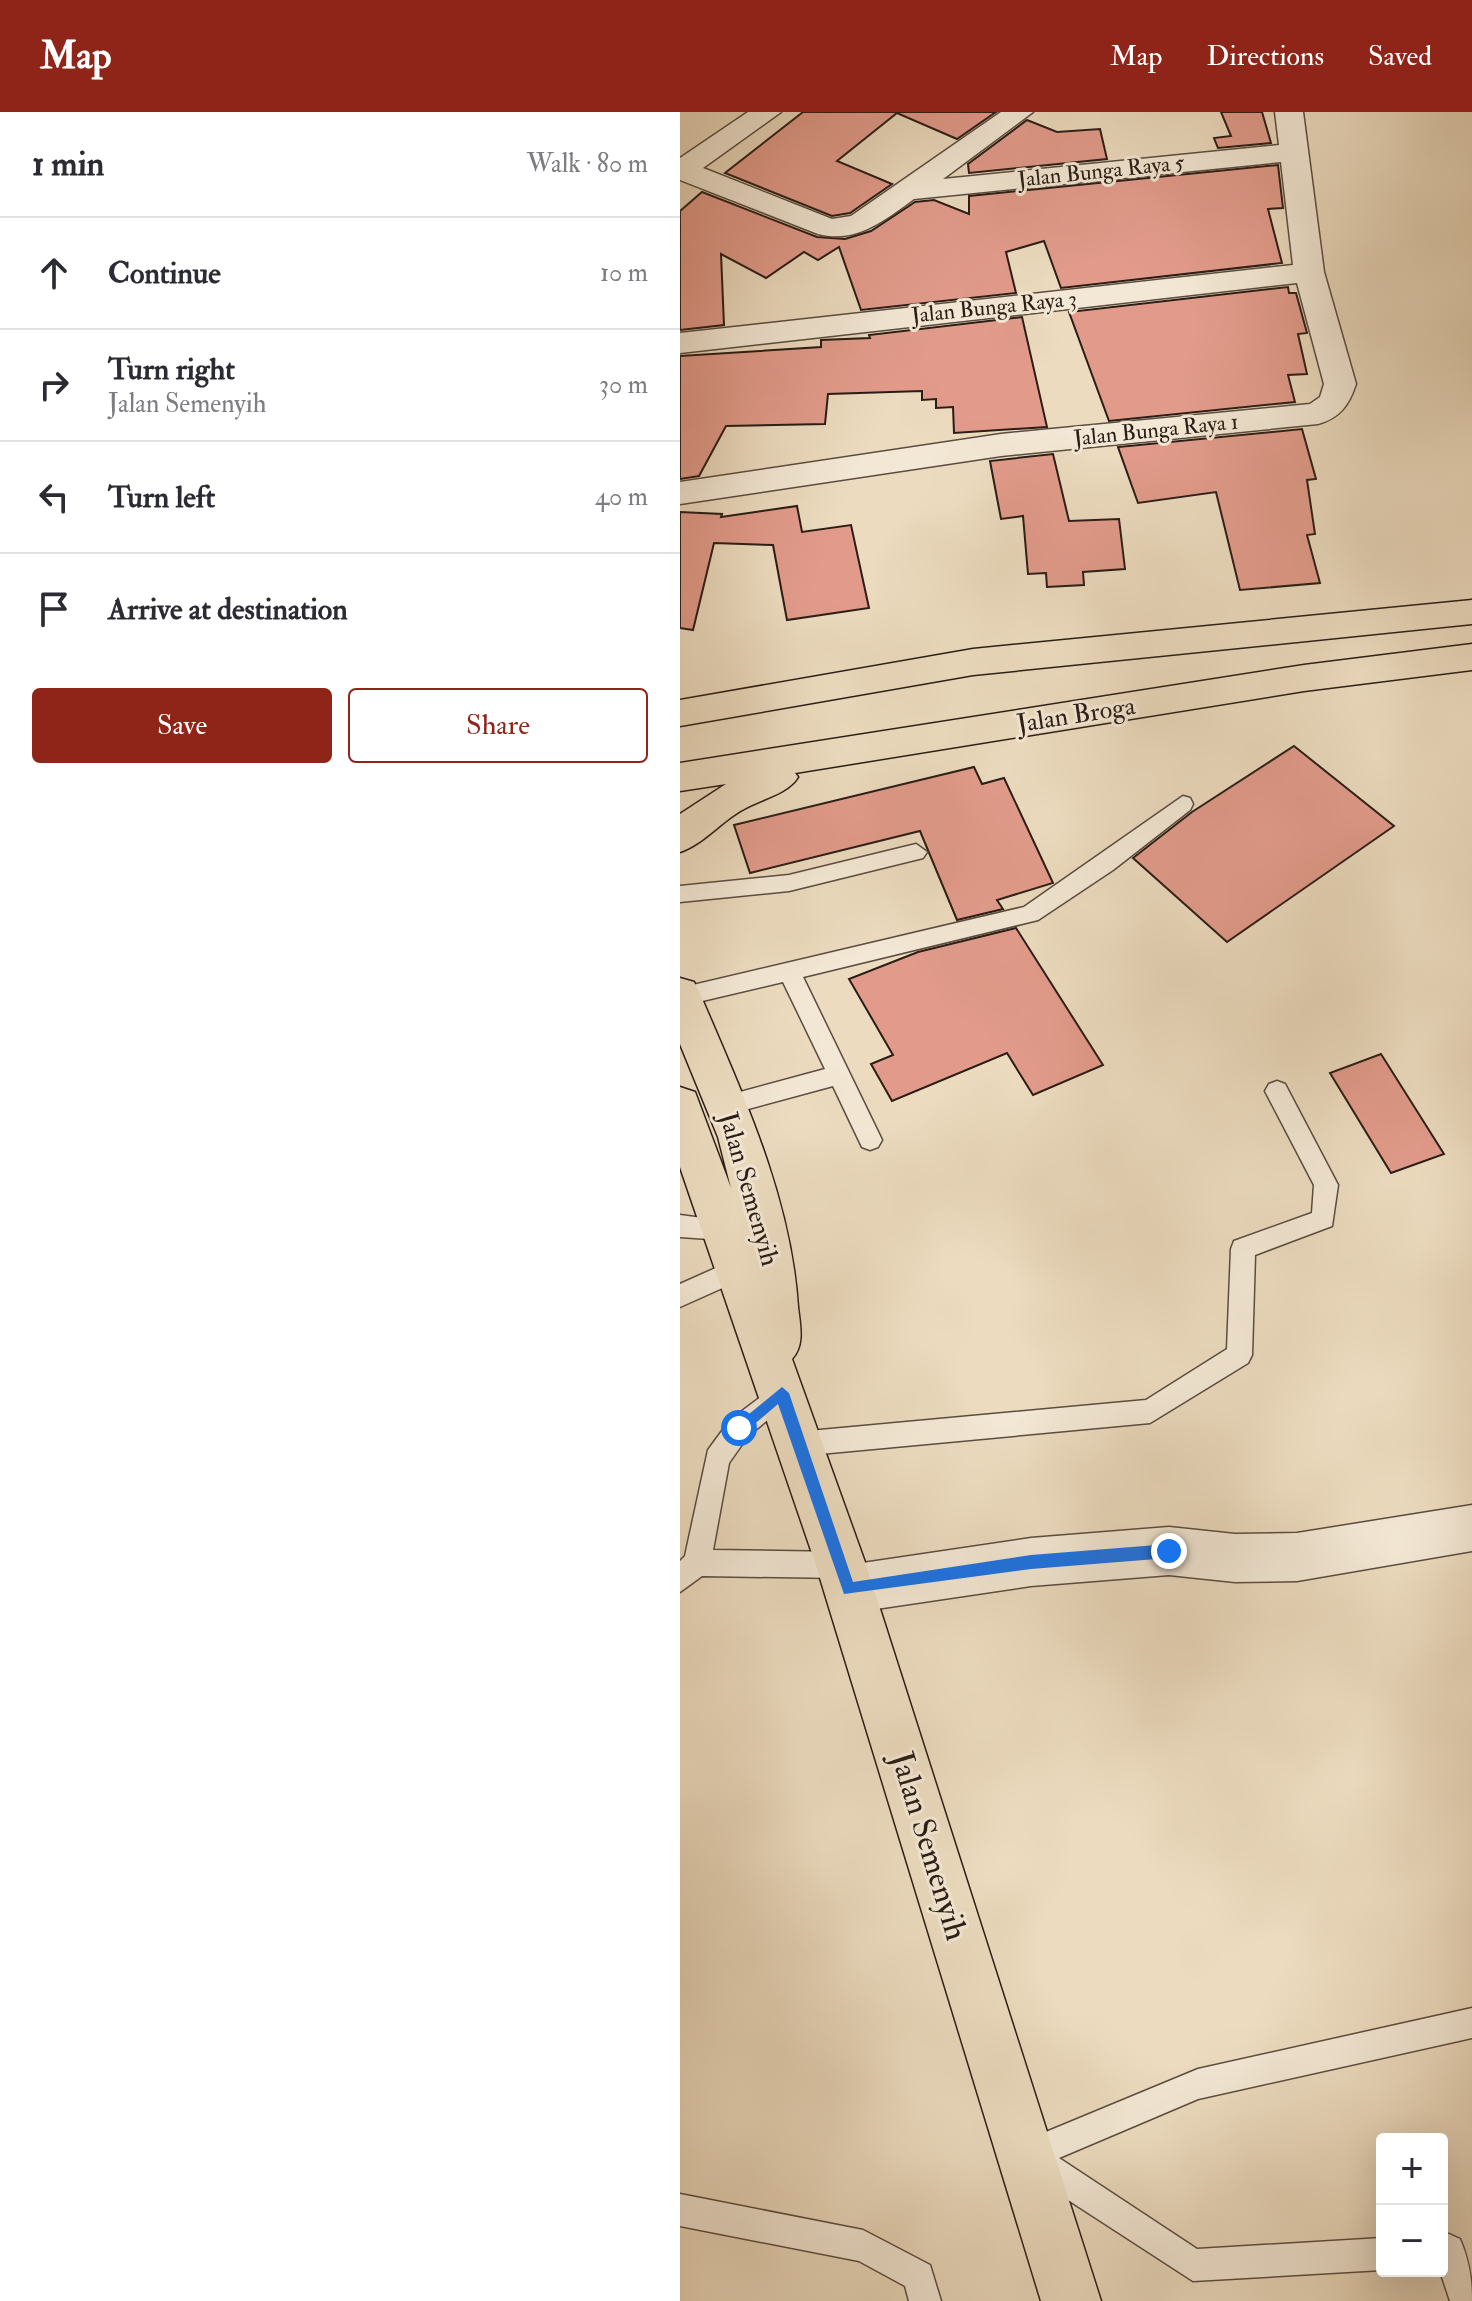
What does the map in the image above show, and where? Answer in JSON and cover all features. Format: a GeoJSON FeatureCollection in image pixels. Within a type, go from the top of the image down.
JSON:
{"type":"FeatureCollection","features":[{"type":"Feature","properties":{"kind":"main road"},"geometry":{"type":"LineString","coordinates":[[680,713],[973,662],[1472,612]]}},
{"type":"Feature","properties":{"kind":"main road","name":"Jalan Broga"},"geometry":{"type":"LineString","coordinates":[[680,777],[1304,678],[1472,657]]}},
{"type":"Feature","properties":{"kind":"main road"},"geometry":{"type":"LineString","coordinates":[[680,691],[719,697],[782,695]]}},
{"type":"Feature","properties":{"kind":"main road"},"geometry":{"type":"LineString","coordinates":[[680,837],[702,814],[753,786],[857,749]]}},
{"type":"Feature","properties":{"kind":"main road","name":"Jalan Semenyih"},"geometry":{"type":"LineString","coordinates":[[680,995],[739,1137],[773,1263],[782,1393]]}},
{"type":"Feature","properties":{"kind":"main road","name":"Jalan Semenyih"},"geometry":{"type":"LineString","coordinates":[[680,1105],[845,1577],[1028,2155],[1071,2301]]}},
{"type":"Feature","properties":{"kind":"street"},"geometry":{"type":"LineString","coordinates":[[680,170],[767,112]]}},
{"type":"Feature","properties":{"kind":"street"},"geometry":{"type":"LineString","coordinates":[[680,170],[829,228],[859,224],[1019,112]]}},
{"type":"Feature","properties":{"kind":"street","name":"Jalan Bunga Raya 1"},"geometry":{"type":"LineString","coordinates":[[680,493],[1001,445],[1318,414],[1334,402],[1340,384],[1309,272],[1289,112]]}},
{"type":"Feature","properties":{"kind":"street","name":"Jalan Bunga Raya 5"},"geometry":{"type":"LineString","coordinates":[[907,191],[1294,152]]}},
{"type":"Feature","properties":{"kind":"street","name":"Jalan Bunga Raya 3"},"geometry":{"type":"LineString","coordinates":[[680,343],[1309,272]]}},
{"type":"Feature","properties":{"kind":"street"},"geometry":{"type":"LineString","coordinates":[[845,1577],[1169,1551],[1235,1558],[1297,1557],[1472,1528]]}},
{"type":"Feature","properties":{"kind":"lane"},"geometry":{"type":"LineString","coordinates":[[680,995],[1030,914],[1105,864],[1183,804]]}},
{"type":"Feature","properties":{"kind":"lane"},"geometry":{"type":"LineString","coordinates":[[680,894],[789,883],[916,852]]}},
{"type":"Feature","properties":{"kind":"lane"},"geometry":{"type":"LineString","coordinates":[[789,971],[870,1140]]}},
{"type":"Feature","properties":{"kind":"lane"},"geometry":{"type":"LineString","coordinates":[[726,1105],[839,1075]]}},
{"type":"Feature","properties":{"kind":"lane"},"geometry":{"type":"LineString","coordinates":[[798,1444],[1150,1411],[1239,1355],[1243,1249],[1323,1219],[1326,1185],[1277,1091]]}},
{"type":"Feature","properties":{"kind":"lane"},"geometry":{"type":"LineString","coordinates":[[680,1226],[731,1249],[680,1296]]}},
{"type":"Feature","properties":{"kind":"lane"},"geometry":{"type":"LineString","coordinates":[[782,1393],[739,1428],[717,1459],[689,1571],[845,1577]]}},
{"type":"Feature","properties":{"kind":"lane"},"geometry":{"type":"LineString","coordinates":[[1028,2155],[1211,2080],[1472,2023]]}},
{"type":"Feature","properties":{"kind":"lane"},"geometry":{"type":"LineString","coordinates":[[1028,2155],[1193,2265],[1376,2254]]}},
{"type":"Feature","properties":{"kind":"lane"},"geometry":{"type":"LineString","coordinates":[[680,2210],[863,2246],[919,2276],[925,2301]]}},
{"type":"Feature","properties":{"kind":"lane"},"geometry":{"type":"LineString","coordinates":[[1454,2249],[1466,2301]]}},
{"type":"Feature","properties":{"kind":"building"},"geometry":{"type":"Polygon","coordinates":[[[803,112],[996,112],[957,139],[897,113],[837,161],[892,184],[850,213],[832,216],[725,173],[803,112]]]}},
{"type":"Feature","properties":{"kind":"building"},"geometry":{"type":"Polygon","coordinates":[[[1221,112],[1262,112],[1271,143],[1218,148],[1214,138],[1231,136],[1221,112]]]}},
{"type":"Feature","properties":{"kind":"building"},"geometry":{"type":"Polygon","coordinates":[[[1027,120],[1057,132],[1100,129],[1107,159],[969,173],[968,164],[1027,120]]]}},
{"type":"Feature","properties":{"kind":"building"},"geometry":{"type":"Polygon","coordinates":[[[1278,165],[1283,208],[1268,209],[1282,263],[1061,288],[1044,241],[1006,252],[1016,293],[861,310],[839,247],[818,260],[804,252],[766,278],[721,254],[724,325],[680,330],[680,211],[702,192],[817,237],[845,239],[871,231],[915,202],[934,200],[969,214],[969,196],[1278,165]]]}},
{"type":"Feature","properties":{"kind":"building"},"geometry":{"type":"Polygon","coordinates":[[[1288,287],[1289,293],[1296,293],[1307,333],[1298,334],[1307,374],[1288,375],[1295,402],[1109,421],[1069,312],[1288,287]]]}},
{"type":"Feature","properties":{"kind":"building"},"geometry":{"type":"Polygon","coordinates":[[[1022,317],[1047,427],[954,433],[953,407],[936,408],[936,399],[922,400],[922,391],[828,394],[825,424],[726,426],[699,476],[680,479],[680,356],[821,347],[821,340],[870,338],[869,335],[1022,317]]]}},
{"type":"Feature","properties":{"kind":"building"},"geometry":{"type":"Polygon","coordinates":[[[1302,429],[1316,479],[1307,480],[1315,534],[1307,535],[1320,583],[1240,590],[1216,492],[1138,503],[1118,447],[1302,429]]]}},
{"type":"Feature","properties":{"kind":"building"},"geometry":{"type":"Polygon","coordinates":[[[1053,454],[1069,521],[1119,519],[1125,569],[1083,572],[1084,585],[1047,587],[1046,573],[1028,574],[1023,516],[1001,519],[990,461],[1053,454]]]}},
{"type":"Feature","properties":{"kind":"building"},"geometry":{"type":"Polygon","coordinates":[[[797,506],[802,532],[851,525],[869,608],[787,620],[773,545],[714,543],[693,630],[680,628],[680,512],[722,514],[721,517],[797,506]]]}},
{"type":"Feature","properties":{"kind":"building"},"geometry":{"type":"Polygon","coordinates":[[[1294,746],[1394,826],[1227,942],[1133,858],[1192,812],[1294,746]]]}},
{"type":"Feature","properties":{"kind":"building"},"geometry":{"type":"Polygon","coordinates":[[[974,767],[982,784],[1004,778],[1053,883],[997,900],[1003,909],[957,920],[920,831],[750,873],[734,825],[974,767]]]}},
{"type":"Feature","properties":{"kind":"building"},"geometry":{"type":"Polygon","coordinates":[[[1016,928],[1103,1065],[1033,1095],[1007,1053],[892,1101],[871,1064],[893,1055],[849,979],[918,952],[1016,928]]]}},
{"type":"Feature","properties":{"kind":"building"},"geometry":{"type":"Polygon","coordinates":[[[1381,1054],[1444,1154],[1391,1173],[1330,1073],[1381,1054]]]}},
{"type":"Feature","properties":{"kind":"route"},"geometry":{"type":"LineString","coordinates":[[739,1428],[782,1393],[849,1589],[1031,1562],[1169,1551]]}}]}
